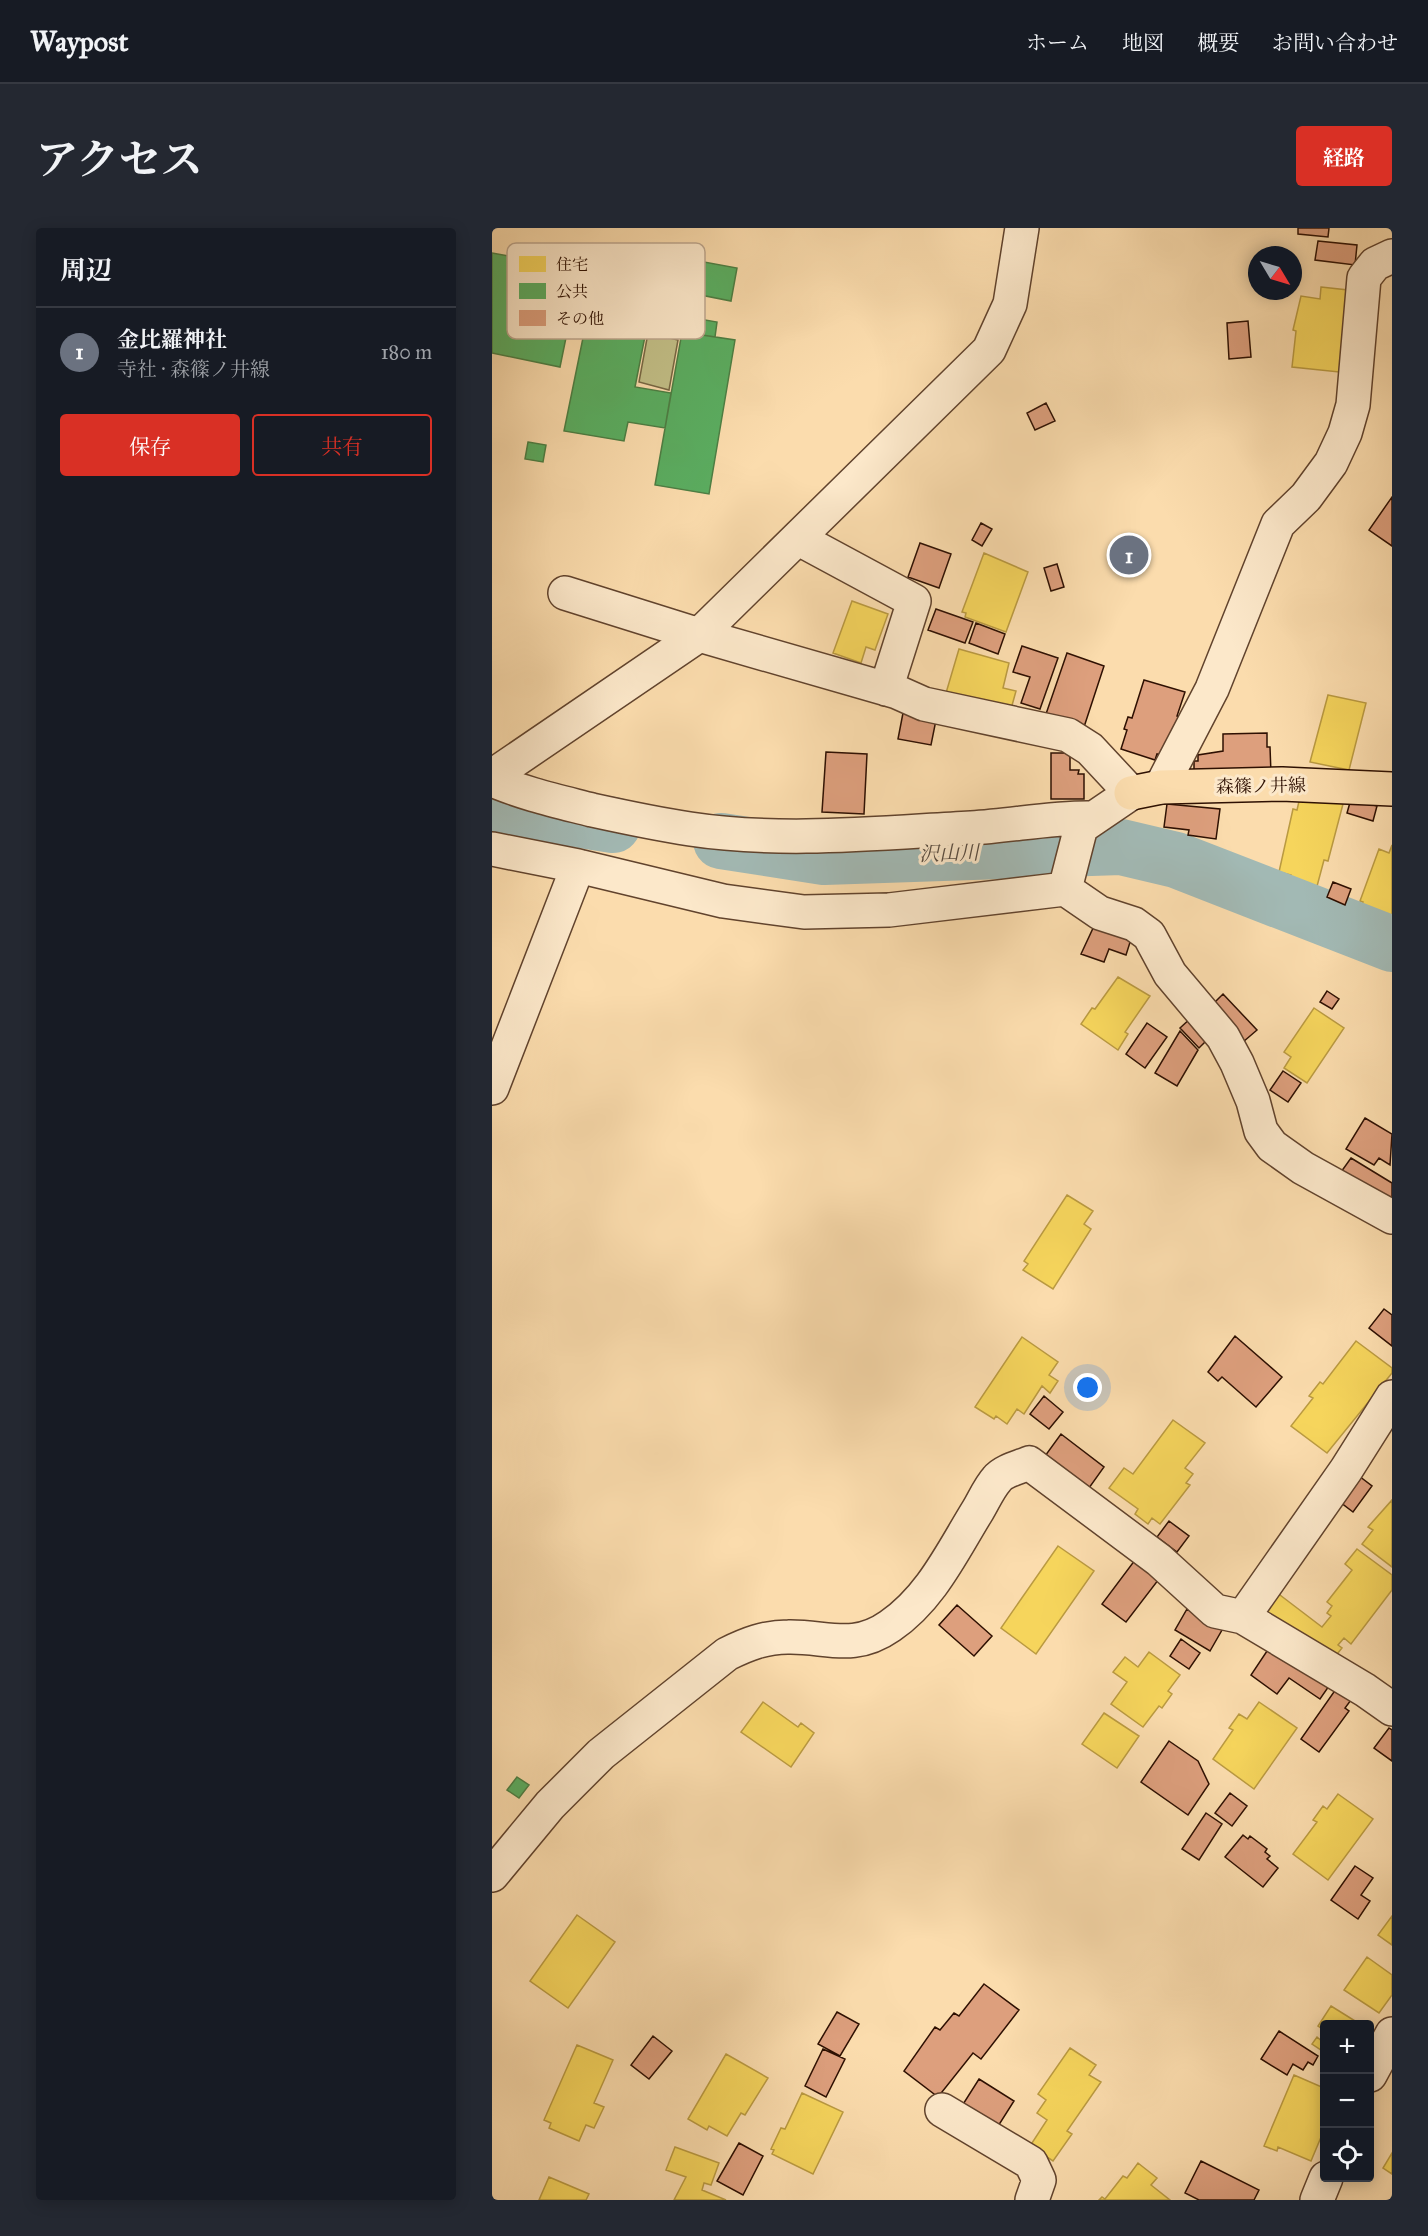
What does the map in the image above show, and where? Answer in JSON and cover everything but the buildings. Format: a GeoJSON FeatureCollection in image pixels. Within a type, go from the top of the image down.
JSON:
{"type":"FeatureCollection","features":[{"type":"Feature","properties":{"kind":"main road","name":"森篠ノ井線"},"geometry":{"type":"LineString","coordinates":[[1146,790],[1282,784],[1392,789]]}},
{"type":"Feature","properties":{"kind":"street"},"geometry":{"type":"LineString","coordinates":[[1022,228],[1010,304],[989,350],[699,635],[492,778],[525,794],[614,815],[691,829],[751,834],[839,835],[1012,826],[1068,818],[1087,823]]}},
{"type":"Feature","properties":{"kind":"street"},"geometry":{"type":"LineString","coordinates":[[1068,876],[1087,823],[1146,790],[1212,689],[1278,524],[1306,497],[1331,463],[1345,433],[1353,405],[1364,279],[1375,264],[1392,256]]}},
{"type":"Feature","properties":{"kind":"street"},"geometry":{"type":"LineString","coordinates":[[799,539],[914,601],[886,689]]}},
{"type":"Feature","properties":{"kind":"street"},"geometry":{"type":"LineString","coordinates":[[565,592],[699,635],[886,689],[924,704],[1068,735],[1146,790]]}},
{"type":"Feature","properties":{"kind":"street"},"geometry":{"type":"LineString","coordinates":[[492,849],[578,866],[723,901],[804,912],[889,910],[1068,876]]}},
{"type":"Feature","properties":{"kind":"street"},"geometry":{"type":"LineString","coordinates":[[492,1088],[578,866]]}},
{"type":"Feature","properties":{"kind":"street"},"geometry":{"type":"LineString","coordinates":[[1068,876],[1100,914],[1134,924],[1149,935],[1170,974],[1222,1037],[1238,1063],[1260,1131],[1272,1146],[1303,1168],[1392,1217]]}},
{"type":"Feature","properties":{"kind":"street"},"geometry":{"type":"LineString","coordinates":[[1243,1617],[1346,1470],[1392,1397]]}},
{"type":"Feature","properties":{"kind":"street"},"geometry":{"type":"LineString","coordinates":[[492,1875],[550,1804],[601,1754],[727,1654],[750,1642],[779,1638],[830,1642],[860,1639],[887,1628],[908,1614],[929,1590],[998,1478],[1029,1463],[1159,1560],[1215,1611],[1243,1617],[1365,1690],[1392,1709]]}},
{"type":"Feature","properties":{"kind":"street"},"geometry":{"type":"LineString","coordinates":[[1371,2074],[1392,2034]]}},
{"type":"Feature","properties":{"kind":"street"},"geometry":{"type":"LineString","coordinates":[[942,2110],[1031,2163],[1039,2180],[1032,2200]]}},
{"type":"Feature","properties":{"kind":"street"},"geometry":{"type":"LineString","coordinates":[[1317,2200],[1324,2182]]}},
{"type":"Feature","properties":{"kind":"shaded area"},"geometry":{"type":"Polygon","coordinates":[[[647,339],[678,340],[669,390],[639,382],[647,339]]]}},
{"type":"Feature","properties":{"kind":"waterway","name":"沢山川"},"geometry":{"type":"LineString","coordinates":[[492,806],[613,825]]}},
{"type":"Feature","properties":{"kind":"waterway","name":"沢山川"},"geometry":{"type":"LineString","coordinates":[[721,841],[824,857],[1121,847],[1176,860],[1392,944]]}},
{"type":"Feature","properties":{"kind":"place","name":"金比羅神社"},"geometry":{"type":"Point","coordinates":[1129,555]}}]}
